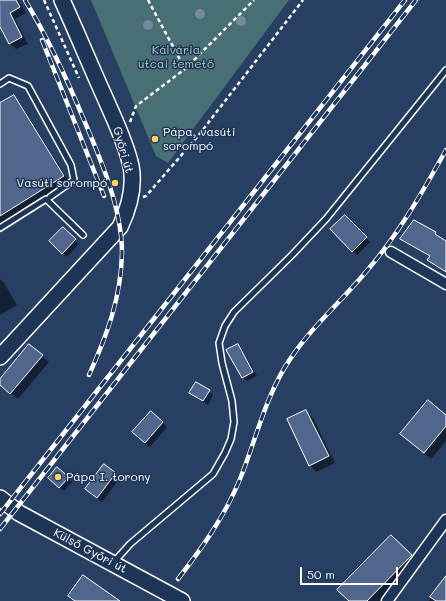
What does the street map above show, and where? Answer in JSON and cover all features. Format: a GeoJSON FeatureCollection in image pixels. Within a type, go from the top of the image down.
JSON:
{"type":"FeatureCollection","features":[{"type":"Feature","properties":{"kind":"street","name":"Győri út"},"geometry":{"type":"LineString","coordinates":[[0,357],[120,227],[126,214],[130,198],[132,185],[131,166],[121,134],[62,0]]}},
{"type":"Feature","properties":{"kind":"street"},"geometry":{"type":"LineString","coordinates":[[390,252],[446,284]]}},
{"type":"Feature","properties":{"kind":"street","name":"Külső Győri út"},"geometry":{"type":"LineString","coordinates":[[0,498],[19,512],[182,601]]}},
{"type":"Feature","properties":{"kind":"street"},"geometry":{"type":"LineString","coordinates":[[388,601],[446,520]]}},
{"type":"Feature","properties":{"kind":"lane"},"geometry":{"type":"LineString","coordinates":[[113,563],[130,544],[213,474],[225,453],[231,439],[234,422],[232,401],[222,363],[219,343],[225,326],[234,312],[326,219],[446,70]]}},
{"type":"Feature","properties":{"kind":"lane"},"geometry":{"type":"LineString","coordinates":[[0,84],[9,78],[28,86],[71,165],[74,180],[50,196]]}},
{"type":"Feature","properties":{"kind":"lane"},"geometry":{"type":"LineString","coordinates":[[0,228],[46,199],[83,235]]}},
{"type":"Feature","properties":{"kind":"path"},"geometry":{"type":"LineString","coordinates":[[44,0],[80,80]]}},
{"type":"Feature","properties":{"kind":"path"},"geometry":{"type":"LineString","coordinates":[[150,0],[185,69]]}},
{"type":"Feature","properties":{"kind":"path"},"geometry":{"type":"LineString","coordinates":[[130,122],[136,106],[185,69],[254,0]]}},
{"type":"Feature","properties":{"kind":"path"},"geometry":{"type":"LineString","coordinates":[[130,198],[146,196],[188,148],[303,0]]}},
{"type":"Feature","properties":{"kind":"green space","name":"Kálvária utcai temető"},"geometry":{"type":"Polygon","coordinates":[[[91,0],[289,0],[168,163],[156,156],[91,0]]]}},
{"type":"Feature","properties":{"kind":"building"},"geometry":{"type":"Polygon","coordinates":[[[0,0],[16,0],[20,7],[10,13],[22,37],[9,44],[0,27],[0,0]]]}},
{"type":"Feature","properties":{"kind":"building"},"geometry":{"type":"Polygon","coordinates":[[[14,95],[64,176],[0,216],[0,103],[14,95]]]}},
{"type":"Feature","properties":{"kind":"building"},"geometry":{"type":"Polygon","coordinates":[[[345,215],[367,237],[352,252],[330,229],[345,215]]]}},
{"type":"Feature","properties":{"kind":"building"},"geometry":{"type":"Polygon","coordinates":[[[414,220],[436,232],[435,234],[446,241],[446,272],[427,260],[430,256],[400,239],[414,220]]]}},
{"type":"Feature","properties":{"kind":"building"},"geometry":{"type":"Polygon","coordinates":[[[63,227],[76,239],[62,254],[49,241],[63,227]]]}},
{"type":"Feature","properties":{"kind":"building"},"geometry":{"type":"Polygon","coordinates":[[[29,344],[43,355],[10,394],[0,385],[0,379],[29,344]]]}},
{"type":"Feature","properties":{"kind":"building"},"geometry":{"type":"Polygon","coordinates":[[[238,344],[253,372],[242,378],[226,350],[238,344]]]}},
{"type":"Feature","properties":{"kind":"building"},"geometry":{"type":"Polygon","coordinates":[[[196,382],[210,390],[203,401],[189,393],[196,382]]]}},
{"type":"Feature","properties":{"kind":"building"},"geometry":{"type":"Polygon","coordinates":[[[428,400],[446,415],[446,426],[424,453],[400,434],[428,400]]]}},
{"type":"Feature","properties":{"kind":"building"},"geometry":{"type":"Polygon","coordinates":[[[306,410],[329,456],[309,466],[287,419],[306,410]]]}},
{"type":"Feature","properties":{"kind":"building"},"geometry":{"type":"Polygon","coordinates":[[[151,411],[163,422],[145,443],[132,432],[151,411]]]}},
{"type":"Feature","properties":{"kind":"building"},"geometry":{"type":"Polygon","coordinates":[[[104,464],[116,473],[97,498],[85,489],[104,464]]]}},
{"type":"Feature","properties":{"kind":"building","name":"Pápa I. torony"},"geometry":{"type":"Polygon","coordinates":[[[57,467],[69,477],[59,488],[48,478],[57,467]]]}},
{"type":"Feature","properties":{"kind":"building"},"geometry":{"type":"Polygon","coordinates":[[[391,535],[412,555],[367,601],[349,601],[337,590],[391,535]]]}},
{"type":"Feature","properties":{"kind":"building"},"geometry":{"type":"Polygon","coordinates":[[[83,575],[120,601],[75,601],[68,596],[83,575]]]}},
{"type":"Feature","properties":{"kind":"building"},"geometry":{"type":"Polygon","coordinates":[[[446,576],[446,601],[436,601],[430,597],[446,576]]]}},
{"type":"Feature","properties":{"kind":"railway"},"geometry":{"type":"LineString","coordinates":[[25,0],[64,74],[97,151],[114,202],[121,236],[121,270],[116,301],[102,345],[89,375]]}},
{"type":"Feature","properties":{"kind":"railway"},"geometry":{"type":"LineString","coordinates":[[0,514],[405,0]]}},
{"type":"Feature","properties":{"kind":"railway"},"geometry":{"type":"LineString","coordinates":[[0,529],[416,0]]}},
{"type":"Feature","properties":{"kind":"railway"},"geometry":{"type":"LineString","coordinates":[[42,40],[104,196]]}},
{"type":"Feature","properties":{"kind":"railway"},"geometry":{"type":"LineString","coordinates":[[178,579],[220,519],[234,493],[271,394],[285,367],[323,318],[355,285],[377,259],[419,198],[446,150]]}},
{"type":"Feature","properties":{"kind":"place","name":"Pápa, vasúti sorompó"},"geometry":{"type":"Point","coordinates":[155,139]}},
{"type":"Feature","properties":{"kind":"place","name":"Vasúti sorompó"},"geometry":{"type":"Point","coordinates":[115,183]}},
{"type":"Feature","properties":{"kind":"place","name":"Pápa I. torony"},"geometry":{"type":"Point","coordinates":[58,477]}}]}
